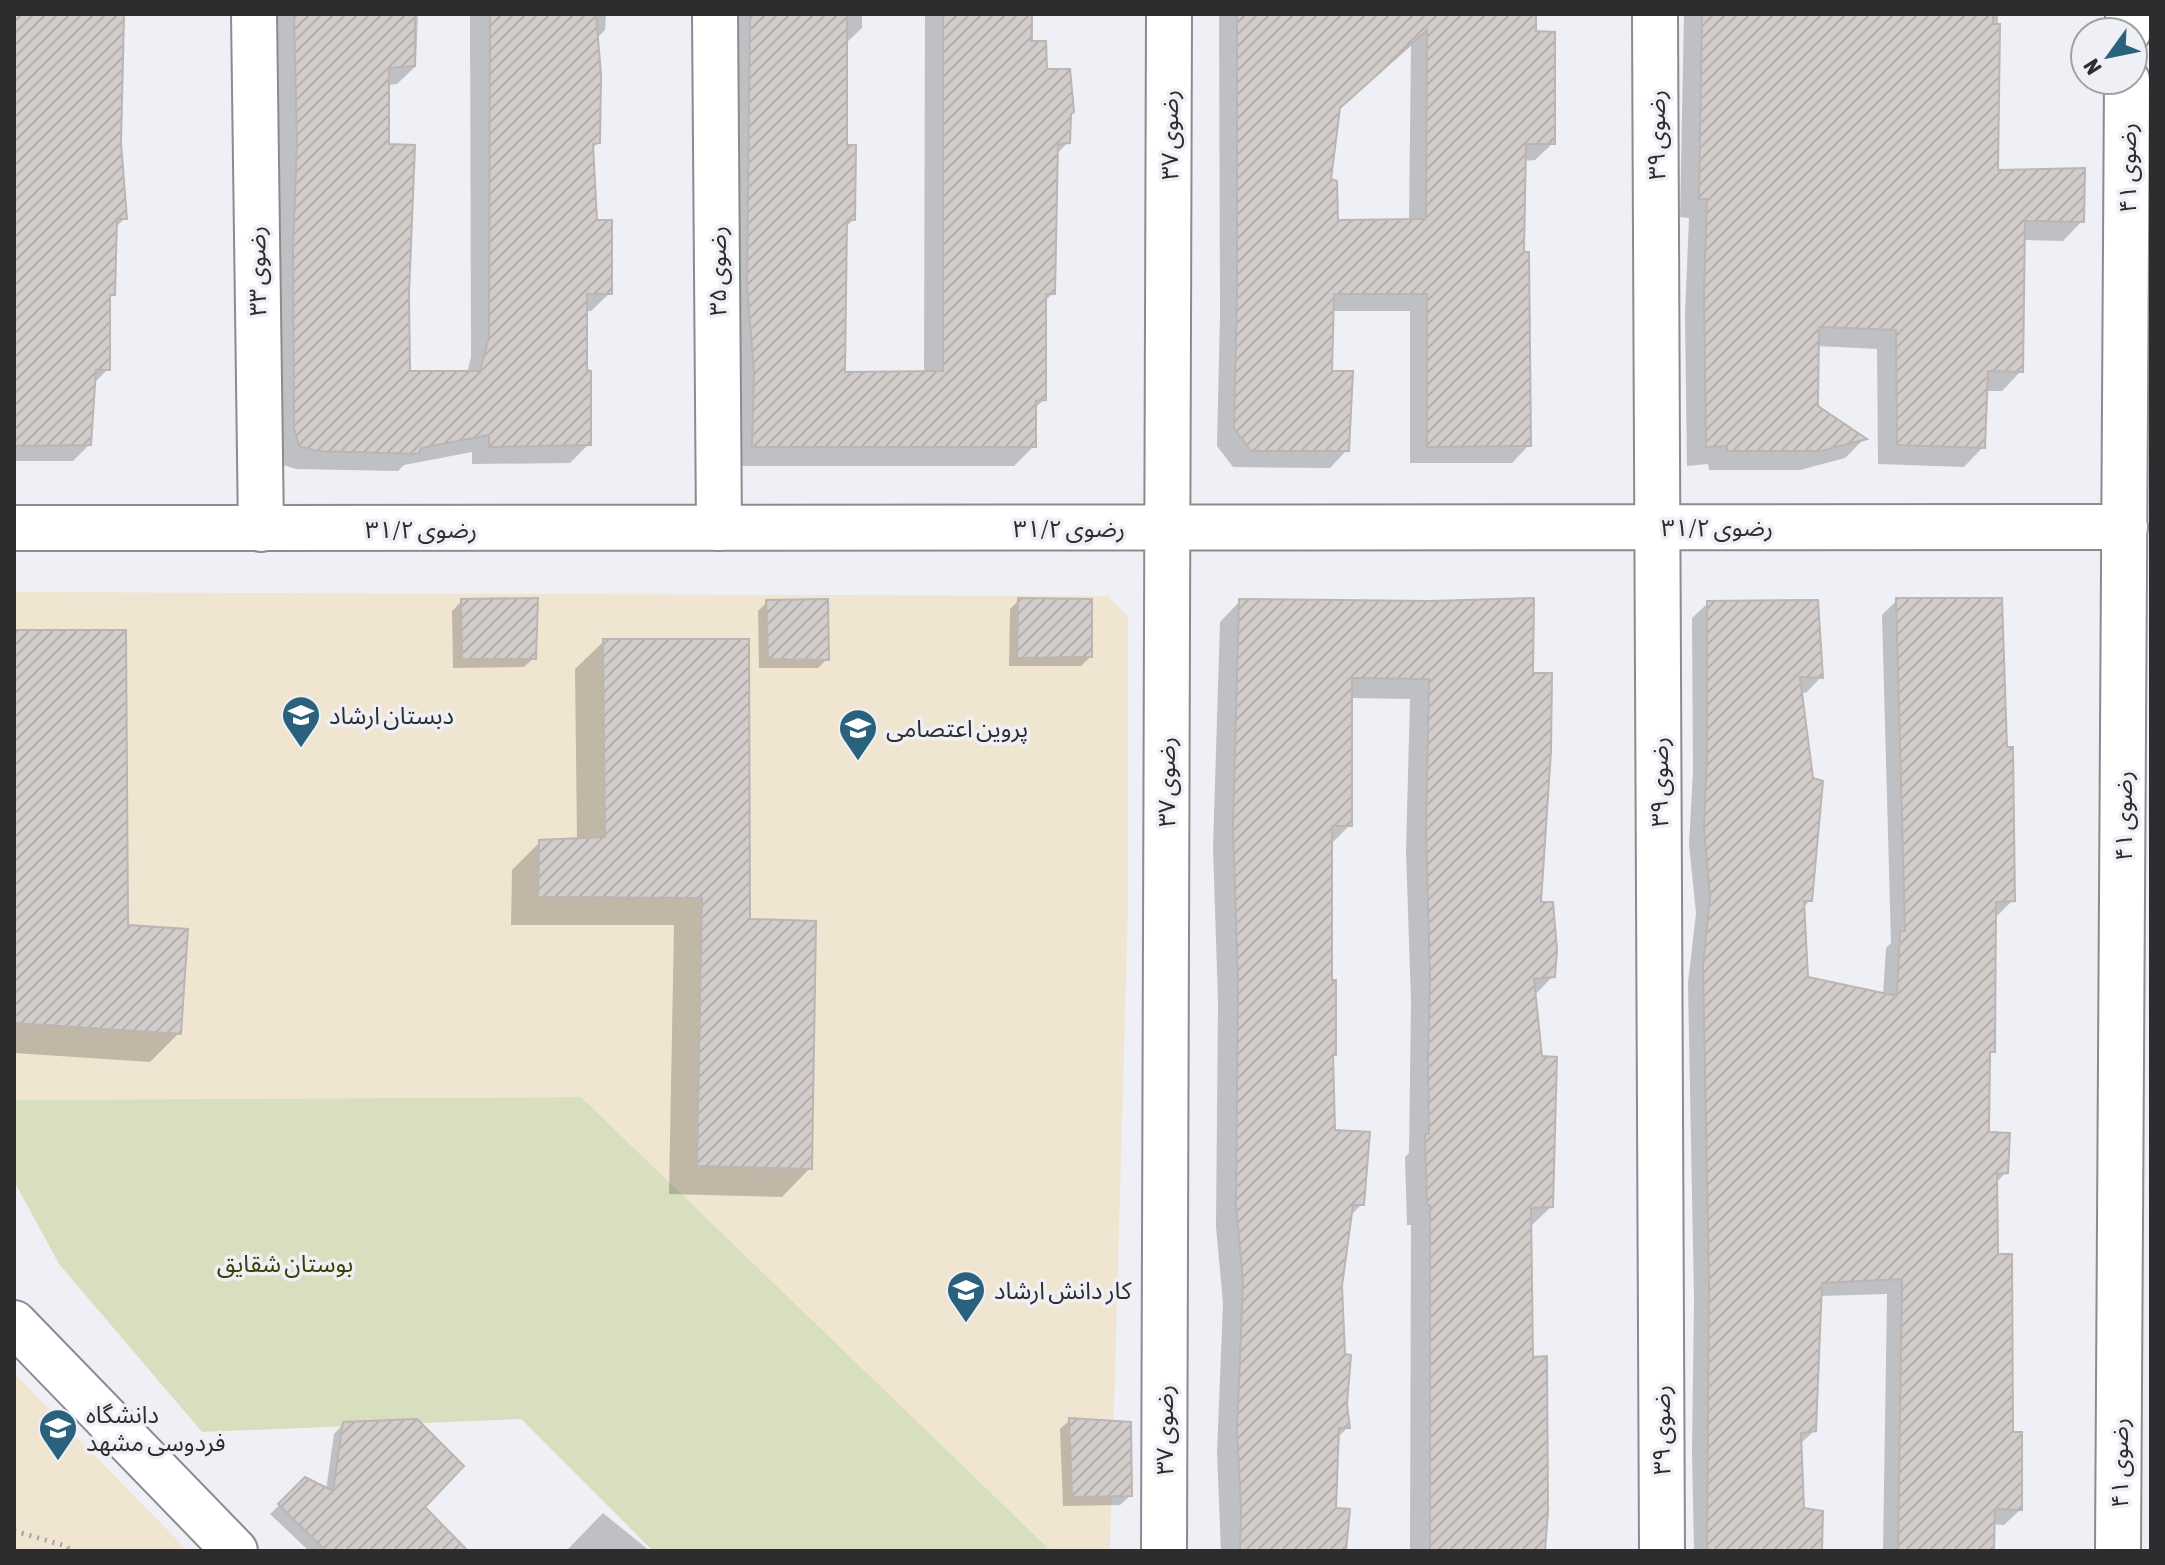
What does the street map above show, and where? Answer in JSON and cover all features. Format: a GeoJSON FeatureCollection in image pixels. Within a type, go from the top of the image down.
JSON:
{"type":"FeatureCollection","features":[{"type":"Feature","properties":{"kind":"street","name":"رضوی ۳۳"},"geometry":{"type":"LineString","coordinates":[[254,14],[261,529]]}},
{"type":"Feature","properties":{"kind":"street","name":"رضوی ۳۵"},"geometry":{"type":"LineString","coordinates":[[715,14],[719,528]]}},
{"type":"Feature","properties":{"kind":"street","name":"رضوی ۳۷"},"geometry":{"type":"LineString","coordinates":[[1164,1551],[1169,14]]}},
{"type":"Feature","properties":{"kind":"street","name":"رضوی ۳۹"},"geometry":{"type":"LineString","coordinates":[[1655,14],[1662,1551]]}},
{"type":"Feature","properties":{"kind":"street","name":"رضوی ۴۱"},"geometry":{"type":"LineString","coordinates":[[2118,1551],[2127,96]]}},
{"type":"Feature","properties":{"kind":"street","name":"رضوی ۳۱/۲"},"geometry":{"type":"LineString","coordinates":[[14,528],[2125,527]]}},
{"type":"Feature","properties":{"kind":"street"},"geometry":{"type":"LineString","coordinates":[[14,1323],[235,1551]]}},
{"type":"Feature","properties":{"kind":"path"},"geometry":{"type":"LineString","coordinates":[[14,1531],[66,1546],[71,1551]]}},
{"type":"Feature","properties":{"kind":"shaded area"},"geometry":{"type":"Polygon","coordinates":[[[14,592],[1108,596],[1128,616],[1128,909],[1110,1551],[1051,1551],[581,1097],[14,1100],[14,592]]]}},
{"type":"Feature","properties":{"kind":"shaded area","name":"دانشگاه فردوسی مشهد"},"geometry":{"type":"Polygon","coordinates":[[[14,1373],[188,1551],[14,1551],[14,1373]]]}},
{"type":"Feature","properties":{"kind":"green space","name":"بوستان شقایق"},"geometry":{"type":"Polygon","coordinates":[[[581,1097],[1051,1551],[653,1551],[521,1419],[202,1432],[59,1264],[14,1181],[14,1100],[581,1097]]]}},
{"type":"Feature","properties":{"kind":"building"},"geometry":{"type":"Polygon","coordinates":[[[14,14],[124,14],[121,143],[127,219],[117,219],[115,295],[110,295],[110,370],[96,370],[91,445],[14,446],[14,14]]]}},
{"type":"Feature","properties":{"kind":"building"},"geometry":{"type":"Polygon","coordinates":[[[294,14],[415,14],[415,66],[389,68],[389,144],[415,145],[409,295],[410,371],[480,371],[489,337],[490,14],[596,14],[601,75],[600,143],[593,144],[597,220],[612,220],[612,294],[587,294],[591,445],[489,447],[489,435],[421,448],[419,454],[316,451],[299,446],[294,428],[293,245],[297,145],[294,14]]]}},
{"type":"Feature","properties":{"kind":"building"},"geometry":{"type":"Polygon","coordinates":[[[750,14],[847,14],[847,145],[856,145],[855,220],[847,220],[845,372],[943,371],[943,14],[1032,14],[1031,41],[1046,41],[1047,69],[1070,69],[1074,112],[1071,114],[1070,143],[1058,144],[1055,294],[1046,294],[1046,400],[1036,401],[1036,447],[752,447],[754,372],[747,286],[750,14]]]}},
{"type":"Feature","properties":{"kind":"building"},"geometry":{"type":"Polygon","coordinates":[[[1237,14],[1536,14],[1536,31],[1555,32],[1555,144],[1526,144],[1524,252],[1529,252],[1531,446],[1427,447],[1427,294],[1334,294],[1332,371],[1353,371],[1349,451],[1251,451],[1234,428],[1237,14]],[[1427,30],[1340,108],[1331,179],[1337,181],[1338,220],[1426,219],[1427,30]]]}},
{"type":"Feature","properties":{"kind":"building"},"geometry":{"type":"Polygon","coordinates":[[[1702,14],[1993,14],[1993,24],[2000,24],[1998,170],[2085,168],[2084,222],[2025,221],[2023,372],[1988,371],[1985,448],[1897,445],[1896,330],[1819,327],[1818,406],[1867,439],[1821,451],[1727,451],[1727,446],[1706,447],[1704,293],[1707,199],[1699,199],[1702,14]]]}},
{"type":"Feature","properties":{"kind":"building"},"geometry":{"type":"Polygon","coordinates":[[[538,598],[536,659],[462,659],[461,599],[538,598]]]}},
{"type":"Feature","properties":{"kind":"building"},"geometry":{"type":"Polygon","coordinates":[[[1018,598],[1092,599],[1092,657],[1017,658],[1018,598]]]}},
{"type":"Feature","properties":{"kind":"building"},"geometry":{"type":"Polygon","coordinates":[[[1534,598],[1533,673],[1552,673],[1551,751],[1541,902],[1553,902],[1557,950],[1555,977],[1534,979],[1542,1056],[1557,1057],[1553,1207],[1531,1208],[1533,1357],[1547,1356],[1548,1511],[1545,1551],[1430,1551],[1430,1205],[1427,1205],[1425,1134],[1429,1134],[1430,980],[1426,830],[1429,679],[1352,678],[1352,826],[1332,826],[1332,980],[1336,980],[1336,1055],[1333,1055],[1335,1130],[1370,1132],[1364,1205],[1353,1205],[1342,1286],[1345,1354],[1351,1355],[1347,1404],[1350,1428],[1339,1428],[1336,1508],[1350,1509],[1346,1551],[1240,1551],[1237,1431],[1243,1281],[1236,1205],[1238,980],[1233,827],[1239,599],[1430,601],[1534,598]]]}},
{"type":"Feature","properties":{"kind":"building"},"geometry":{"type":"Polygon","coordinates":[[[1896,598],[2002,598],[2007,747],[2013,747],[2015,901],[1996,902],[1995,1052],[1990,1052],[1989,1132],[2010,1133],[2008,1173],[1997,1174],[1998,1254],[2012,1254],[2013,1432],[2022,1432],[2022,1510],[1995,1509],[1994,1551],[1898,1551],[1902,1279],[1822,1283],[1816,1431],[1801,1433],[1804,1508],[1823,1511],[1822,1551],[1707,1551],[1709,1282],[1703,967],[1710,897],[1704,828],[1707,601],[1818,600],[1823,678],[1800,677],[1813,778],[1823,781],[1812,901],[1804,901],[1808,977],[1897,996],[1900,931],[1905,931],[1896,598]]]}},
{"type":"Feature","properties":{"kind":"building"},"geometry":{"type":"Polygon","coordinates":[[[828,599],[829,660],[768,659],[766,600],[828,599]]]}},
{"type":"Feature","properties":{"kind":"building"},"geometry":{"type":"Polygon","coordinates":[[[14,630],[126,630],[128,925],[188,929],[181,1034],[14,1023],[14,630]]]}},
{"type":"Feature","properties":{"kind":"building"},"geometry":{"type":"Polygon","coordinates":[[[603,639],[749,639],[750,919],[816,921],[812,1169],[697,1166],[702,898],[538,897],[539,840],[605,837],[603,639]]]}},
{"type":"Feature","properties":{"kind":"building"},"geometry":{"type":"Polygon","coordinates":[[[1069,1418],[1131,1422],[1132,1496],[1072,1497],[1069,1418]]]}},
{"type":"Feature","properties":{"kind":"building"},"geometry":{"type":"Polygon","coordinates":[[[417,1419],[464,1466],[425,1507],[468,1551],[326,1551],[278,1504],[305,1477],[333,1491],[343,1422],[417,1419]]]}},
{"type":"Feature","properties":{"kind":"place","name":"دبستان ارشاد"},"geometry":{"type":"Point","coordinates":[301,749]}},
{"type":"Feature","properties":{"kind":"place","name":"پروین اعتصامی"},"geometry":{"type":"Point","coordinates":[858,762]}},
{"type":"Feature","properties":{"kind":"place","name":"کار دانش ارشاد"},"geometry":{"type":"Point","coordinates":[966,1324]}},
{"type":"Feature","properties":{"kind":"place","name":"دانشگاه فردوسی مشهد"},"geometry":{"type":"Point","coordinates":[58,1462]}}]}
